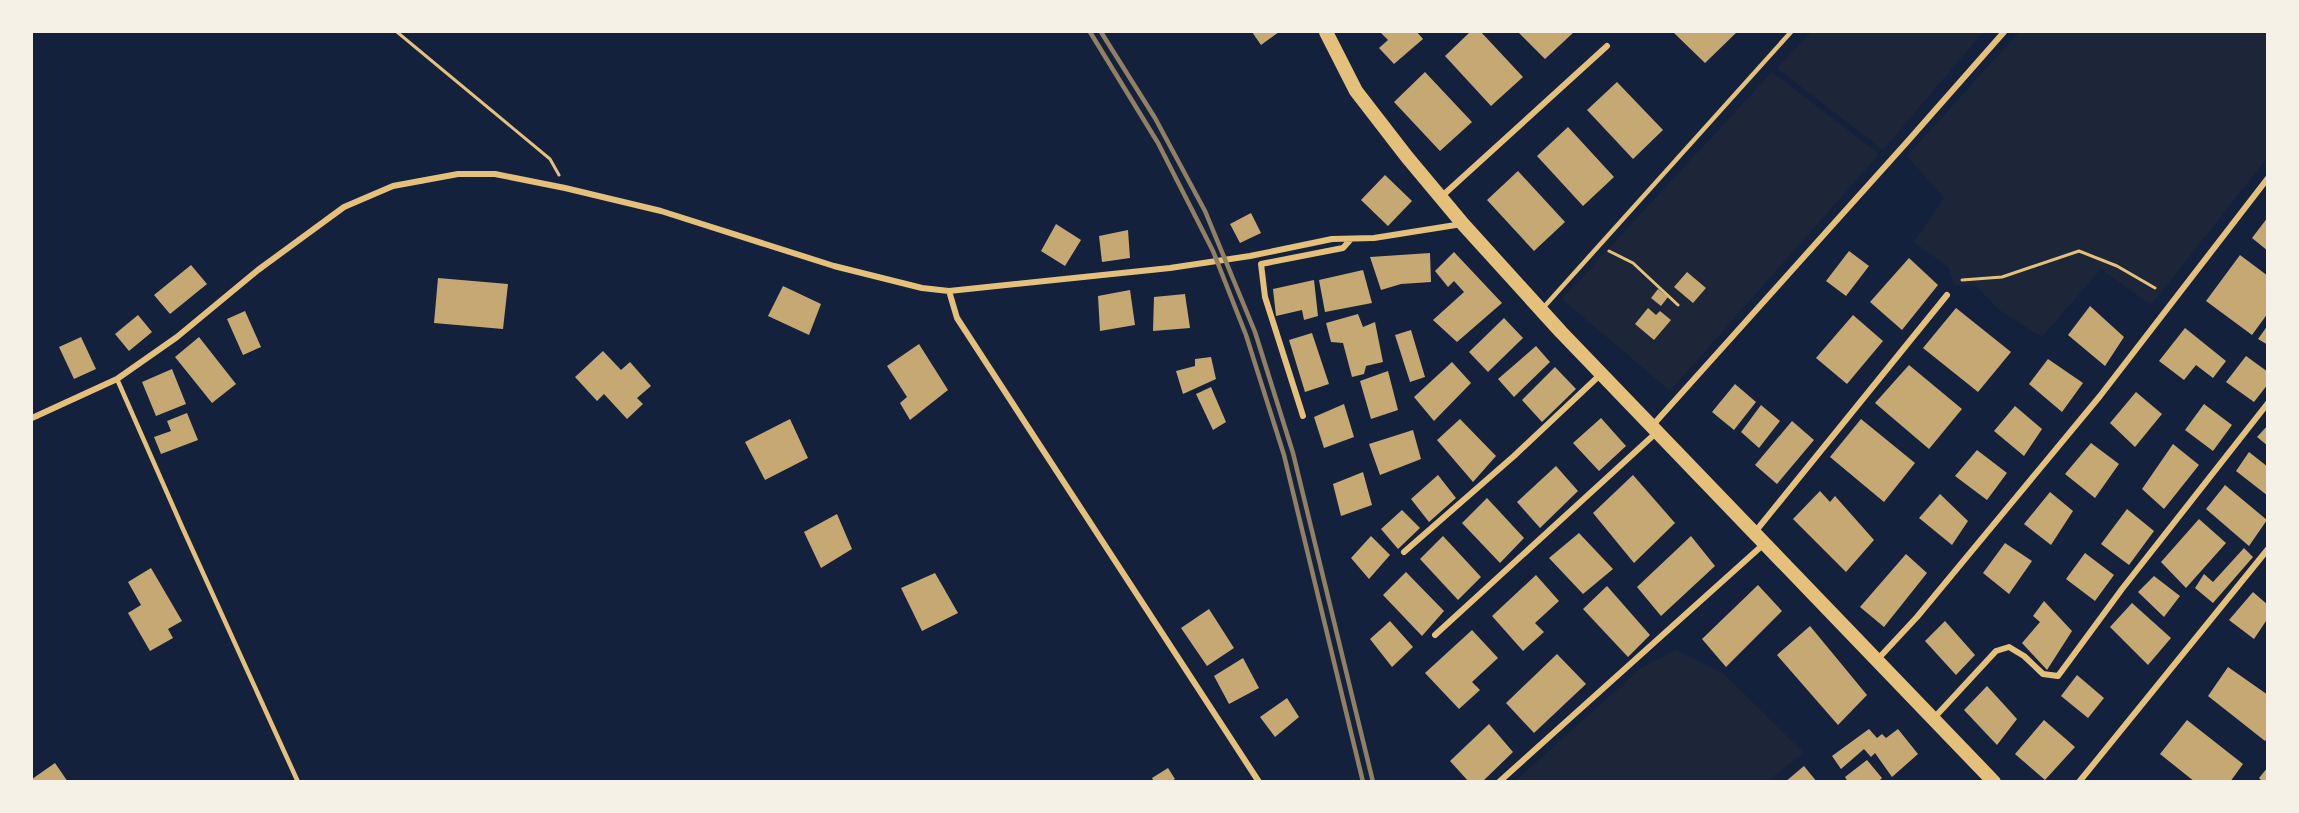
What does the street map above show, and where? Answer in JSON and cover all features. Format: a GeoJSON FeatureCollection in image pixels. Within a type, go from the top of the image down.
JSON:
{"type":"FeatureCollection","features":[{"type":"Feature","properties":{"kind":"main road"},"geometry":{"type":"LineString","coordinates":[[1330,34],[1356,92],[1463,224],[1541,310],[1934,718],[1990,780]]}},
{"type":"Feature","properties":{"kind":"street"},"geometry":{"type":"LineString","coordinates":[[1435,634],[1655,429],[2004,32]]}},
{"type":"Feature","properties":{"kind":"street"},"geometry":{"type":"LineString","coordinates":[[1441,198],[1606,46]]}},
{"type":"Feature","properties":{"kind":"street"},"geometry":{"type":"LineString","coordinates":[[32,418],[117,379],[177,337],[268,263],[344,207],[393,186],[458,174],[495,174],[565,188],[661,211],[834,266],[922,288],[949,291],[1170,268],[1250,256],[1332,239],[1374,238],[1463,224]]}},
{"type":"Feature","properties":{"kind":"street"},"geometry":{"type":"LineString","coordinates":[[1877,660],[1917,617],[2100,396],[2268,178]]}},
{"type":"Feature","properties":{"kind":"street"},"geometry":{"type":"LineString","coordinates":[[1303,416],[1265,297],[1261,264],[1343,248],[1351,239]]}},
{"type":"Feature","properties":{"kind":"street"},"geometry":{"type":"LineString","coordinates":[[949,291],[957,318],[1259,782]]}},
{"type":"Feature","properties":{"kind":"street"},"geometry":{"type":"LineString","coordinates":[[1755,532],[1947,295]]}},
{"type":"Feature","properties":{"kind":"street"},"geometry":{"type":"LineString","coordinates":[[1404,552],[1514,456],[1601,373]]}},
{"type":"Feature","properties":{"kind":"street"},"geometry":{"type":"LineString","coordinates":[[1934,718],[1996,651],[2009,648],[2024,656],[2043,674],[2058,676],[2268,403]]}},
{"type":"Feature","properties":{"kind":"street"},"geometry":{"type":"LineString","coordinates":[[1499,782],[1765,543]]}},
{"type":"Feature","properties":{"kind":"street"},"geometry":{"type":"LineString","coordinates":[[2079,782],[2268,549]]}},
{"type":"Feature","properties":{"kind":"lane"},"geometry":{"type":"LineString","coordinates":[[1541,310],[1791,32]]}},
{"type":"Feature","properties":{"kind":"lane"},"geometry":{"type":"LineString","coordinates":[[117,379],[298,782]]}},
{"type":"Feature","properties":{"kind":"path"},"geometry":{"type":"LineString","coordinates":[[397,32],[550,159],[565,188]]}},
{"type":"Feature","properties":{"kind":"path"},"geometry":{"type":"LineString","coordinates":[[1599,247],[1633,263],[1678,304]]}},
{"type":"Feature","properties":{"kind":"path"},"geometry":{"type":"LineString","coordinates":[[1962,280],[2002,277],[2079,251],[2117,266],[2155,288]]}},
{"type":"Feature","properties":{"kind":"shaded area"},"geometry":{"type":"Polygon","coordinates":[[[1812,32],[1983,32],[1883,150],[1777,68],[1812,32]]]}},
{"type":"Feature","properties":{"kind":"shaded area"},"geometry":{"type":"Polygon","coordinates":[[[2019,32],[2267,32],[2267,158],[2151,305],[2101,269],[2042,337],[1998,309],[1976,286],[1954,285],[1949,268],[1914,242],[1944,198],[1907,156],[2019,32]]]}},
{"type":"Feature","properties":{"kind":"shaded area"},"geometry":{"type":"Polygon","coordinates":[[[1772,72],[1879,154],[1670,391],[1562,299],[1772,72]]]}},
{"type":"Feature","properties":{"kind":"shaded area"},"geometry":{"type":"Polygon","coordinates":[[[1676,650],[1724,674],[1804,753],[1767,781],[1515,781],[1641,668],[1676,650]]]}},
{"type":"Feature","properties":{"kind":"building"},"geometry":{"type":"Polygon","coordinates":[[[1252,32],[1279,32],[1261,45],[1252,32]]]}},
{"type":"Feature","properties":{"kind":"building"},"geometry":{"type":"Polygon","coordinates":[[[1380,32],[1417,32],[1423,39],[1394,64],[1379,48],[1388,40],[1380,32]]]}},
{"type":"Feature","properties":{"kind":"building"},"geometry":{"type":"Polygon","coordinates":[[[1470,32],[1481,32],[1523,77],[1491,106],[1445,56],[1470,32]]]}},
{"type":"Feature","properties":{"kind":"building"},"geometry":{"type":"Polygon","coordinates":[[[1518,32],[1574,32],[1545,59],[1518,32]]]}},
{"type":"Feature","properties":{"kind":"building"},"geometry":{"type":"Polygon","coordinates":[[[1673,32],[1737,32],[1705,63],[1673,32]]]}},
{"type":"Feature","properties":{"kind":"building"},"geometry":{"type":"Polygon","coordinates":[[[1425,72],[1472,122],[1440,151],[1394,102],[1425,72]]]}},
{"type":"Feature","properties":{"kind":"building"},"geometry":{"type":"Polygon","coordinates":[[[1617,82],[1663,130],[1633,159],[1587,110],[1617,82]]]}},
{"type":"Feature","properties":{"kind":"building"},"geometry":{"type":"Polygon","coordinates":[[[1568,127],[1614,177],[1583,206],[1537,156],[1568,127]]]}},
{"type":"Feature","properties":{"kind":"building"},"geometry":{"type":"Polygon","coordinates":[[[1518,171],[1565,222],[1534,251],[1487,200],[1518,171]]]}},
{"type":"Feature","properties":{"kind":"building"},"geometry":{"type":"Polygon","coordinates":[[[1385,175],[1412,201],[1388,226],[1361,200],[1385,175]]]}},
{"type":"Feature","properties":{"kind":"building"},"geometry":{"type":"Polygon","coordinates":[[[1251,213],[1261,233],[1240,243],[1230,224],[1251,213]]]}},
{"type":"Feature","properties":{"kind":"building"},"geometry":{"type":"Polygon","coordinates":[[[2268,217],[2268,251],[2252,238],[2268,217]]]}},
{"type":"Feature","properties":{"kind":"building"},"geometry":{"type":"Polygon","coordinates":[[[1056,224],[1081,240],[1065,266],[1041,251],[1056,224]]]}},
{"type":"Feature","properties":{"kind":"building"},"geometry":{"type":"Polygon","coordinates":[[[1128,230],[1130,258],[1102,262],[1099,236],[1128,230]]]}},
{"type":"Feature","properties":{"kind":"building"},"geometry":{"type":"Polygon","coordinates":[[[1849,251],[1869,266],[1846,296],[1826,281],[1849,251]]]}},
{"type":"Feature","properties":{"kind":"building"},"geometry":{"type":"Polygon","coordinates":[[[1454,252],[1502,303],[1457,342],[1433,320],[1464,292],[1454,281],[1448,287],[1435,271],[1454,252]]]}},
{"type":"Feature","properties":{"kind":"building"},"geometry":{"type":"Polygon","coordinates":[[[1430,253],[1431,282],[1401,284],[1381,290],[1370,257],[1430,253]]]}},
{"type":"Feature","properties":{"kind":"building"},"geometry":{"type":"Polygon","coordinates":[[[2240,255],[2268,276],[2268,313],[2252,335],[2206,301],[2240,255]]]}},
{"type":"Feature","properties":{"kind":"building"},"geometry":{"type":"Polygon","coordinates":[[[1909,258],[1938,285],[1902,330],[1870,302],[1909,258]]]}},
{"type":"Feature","properties":{"kind":"building"},"geometry":{"type":"Polygon","coordinates":[[[191,265],[207,284],[170,314],[154,295],[191,265]]]}},
{"type":"Feature","properties":{"kind":"building"},"geometry":{"type":"Polygon","coordinates":[[[1363,270],[1372,303],[1325,312],[1319,280],[1363,270]]]}},
{"type":"Feature","properties":{"kind":"building"},"geometry":{"type":"Polygon","coordinates":[[[1687,272],[1706,288],[1693,303],[1674,287],[1687,272]]]}},
{"type":"Feature","properties":{"kind":"building"},"geometry":{"type":"Polygon","coordinates":[[[438,278],[508,284],[503,329],[434,323],[438,278]]]}},
{"type":"Feature","properties":{"kind":"building"},"geometry":{"type":"Polygon","coordinates":[[[1314,280],[1318,316],[1304,320],[1302,310],[1276,316],[1273,289],[1314,280]]]}},
{"type":"Feature","properties":{"kind":"building"},"geometry":{"type":"Polygon","coordinates":[[[783,286],[821,304],[809,335],[768,316],[783,286]]]}},
{"type":"Feature","properties":{"kind":"building"},"geometry":{"type":"Polygon","coordinates":[[[1658,289],[1668,297],[1661,306],[1651,298],[1658,289]]]}},
{"type":"Feature","properties":{"kind":"building"},"geometry":{"type":"Polygon","coordinates":[[[1130,290],[1135,325],[1100,331],[1098,296],[1130,290]]]}},
{"type":"Feature","properties":{"kind":"building"},"geometry":{"type":"Polygon","coordinates":[[[1185,294],[1190,328],[1153,331],[1154,297],[1185,294]]]}},
{"type":"Feature","properties":{"kind":"building"},"geometry":{"type":"Polygon","coordinates":[[[2090,306],[2124,337],[2105,366],[2068,335],[2090,306]]]}},
{"type":"Feature","properties":{"kind":"building"},"geometry":{"type":"Polygon","coordinates":[[[1648,308],[1656,315],[1660,311],[1671,320],[1654,340],[1635,324],[1648,308]]]}},
{"type":"Feature","properties":{"kind":"building"},"geometry":{"type":"Polygon","coordinates":[[[1956,308],[2011,352],[1978,392],[1923,348],[1956,308]]]}},
{"type":"Feature","properties":{"kind":"building"},"geometry":{"type":"Polygon","coordinates":[[[245,311],[261,347],[243,355],[227,319],[245,311]]]}},
{"type":"Feature","properties":{"kind":"building"},"geometry":{"type":"Polygon","coordinates":[[[1358,314],[1363,327],[1375,322],[1383,362],[1366,366],[1364,374],[1352,377],[1343,343],[1331,342],[1326,323],[1358,314]]]}},
{"type":"Feature","properties":{"kind":"building"},"geometry":{"type":"Polygon","coordinates":[[[138,315],[152,332],[129,351],[115,334],[138,315]]]}},
{"type":"Feature","properties":{"kind":"building"},"geometry":{"type":"Polygon","coordinates":[[[1853,315],[1883,341],[1847,384],[1816,358],[1853,315]]]}},
{"type":"Feature","properties":{"kind":"building"},"geometry":{"type":"Polygon","coordinates":[[[1504,318],[1523,338],[1488,372],[1469,352],[1504,318]]]}},
{"type":"Feature","properties":{"kind":"building"},"geometry":{"type":"Polygon","coordinates":[[[2268,325],[2268,345],[2258,339],[2268,325]]]}},
{"type":"Feature","properties":{"kind":"building"},"geometry":{"type":"Polygon","coordinates":[[[2185,328],[2226,361],[2213,378],[2196,365],[2184,380],[2159,361],[2185,328]]]}},
{"type":"Feature","properties":{"kind":"building"},"geometry":{"type":"Polygon","coordinates":[[[1411,330],[1425,377],[1410,382],[1395,335],[1411,330]]]}},
{"type":"Feature","properties":{"kind":"building"},"geometry":{"type":"Polygon","coordinates":[[[1312,333],[1329,384],[1305,392],[1289,340],[1312,333]]]}},
{"type":"Feature","properties":{"kind":"building"},"geometry":{"type":"Polygon","coordinates":[[[81,337],[96,369],[74,379],[59,347],[81,337]]]}},
{"type":"Feature","properties":{"kind":"building"},"geometry":{"type":"Polygon","coordinates":[[[199,337],[236,384],[212,403],[175,357],[199,337]]]}},
{"type":"Feature","properties":{"kind":"building"},"geometry":{"type":"Polygon","coordinates":[[[919,344],[948,390],[910,420],[900,403],[907,397],[887,366],[919,344]]]}},
{"type":"Feature","properties":{"kind":"building"},"geometry":{"type":"Polygon","coordinates":[[[1536,346],[1550,362],[1514,397],[1498,379],[1536,346]]]}},
{"type":"Feature","properties":{"kind":"building"},"geometry":{"type":"Polygon","coordinates":[[[603,351],[621,370],[630,362],[651,386],[637,398],[643,404],[627,419],[604,394],[597,401],[575,377],[603,351]]]}},
{"type":"Feature","properties":{"kind":"building"},"geometry":{"type":"Polygon","coordinates":[[[2246,356],[2268,372],[2268,384],[2254,402],[2226,382],[2246,356]]]}},
{"type":"Feature","properties":{"kind":"building"},"geometry":{"type":"Polygon","coordinates":[[[1211,357],[1216,379],[1183,394],[1176,371],[1195,366],[1195,359],[1211,357]]]}},
{"type":"Feature","properties":{"kind":"building"},"geometry":{"type":"Polygon","coordinates":[[[2048,359],[2083,383],[2062,412],[2029,384],[2048,359]]]}},
{"type":"Feature","properties":{"kind":"building"},"geometry":{"type":"Polygon","coordinates":[[[1452,362],[1471,383],[1434,421],[1414,397],[1452,362]]]}},
{"type":"Feature","properties":{"kind":"building"},"geometry":{"type":"Polygon","coordinates":[[[1909,365],[1962,409],[1929,449],[1875,403],[1909,365]]]}},
{"type":"Feature","properties":{"kind":"building"},"geometry":{"type":"Polygon","coordinates":[[[1555,367],[1576,389],[1542,422],[1522,400],[1555,367]]]}},
{"type":"Feature","properties":{"kind":"building"},"geometry":{"type":"Polygon","coordinates":[[[172,369],[186,404],[156,416],[142,382],[172,369]]]}},
{"type":"Feature","properties":{"kind":"building"},"geometry":{"type":"Polygon","coordinates":[[[1388,371],[1398,410],[1371,419],[1360,381],[1388,371]]]}},
{"type":"Feature","properties":{"kind":"building"},"geometry":{"type":"Polygon","coordinates":[[[1735,384],[1756,402],[1734,430],[1712,412],[1735,384]]]}},
{"type":"Feature","properties":{"kind":"building"},"geometry":{"type":"Polygon","coordinates":[[[1211,387],[1226,422],[1213,430],[1196,394],[1211,387]]]}},
{"type":"Feature","properties":{"kind":"building"},"geometry":{"type":"Polygon","coordinates":[[[2136,392],[2162,414],[2135,447],[2110,423],[2136,392]]]}},
{"type":"Feature","properties":{"kind":"building"},"geometry":{"type":"Polygon","coordinates":[[[1344,404],[1354,437],[1324,448],[1314,417],[1344,404]]]}},
{"type":"Feature","properties":{"kind":"building"},"geometry":{"type":"Polygon","coordinates":[[[2204,404],[2232,425],[2213,451],[2185,430],[2204,404]]]}},
{"type":"Feature","properties":{"kind":"building"},"geometry":{"type":"Polygon","coordinates":[[[1761,405],[1780,421],[1759,448],[1741,432],[1761,405]]]}},
{"type":"Feature","properties":{"kind":"building"},"geometry":{"type":"Polygon","coordinates":[[[2015,406],[2042,429],[2024,456],[1994,431],[2015,406]]]}},
{"type":"Feature","properties":{"kind":"building"},"geometry":{"type":"Polygon","coordinates":[[[187,413],[198,440],[161,454],[154,437],[171,431],[167,421],[187,413]]]}},
{"type":"Feature","properties":{"kind":"building"},"geometry":{"type":"Polygon","coordinates":[[[1601,418],[1626,446],[1599,471],[1573,443],[1601,418]]]}},
{"type":"Feature","properties":{"kind":"building"},"geometry":{"type":"Polygon","coordinates":[[[790,419],[808,458],[765,480],[745,442],[790,419]]]}},
{"type":"Feature","properties":{"kind":"building"},"geometry":{"type":"Polygon","coordinates":[[[1460,419],[1496,456],[1473,482],[1437,440],[1460,419]]]}},
{"type":"Feature","properties":{"kind":"building"},"geometry":{"type":"Polygon","coordinates":[[[1861,419],[1915,463],[1884,502],[1830,457],[1861,419]]]}},
{"type":"Feature","properties":{"kind":"building"},"geometry":{"type":"Polygon","coordinates":[[[1792,421],[1814,440],[1777,484],[1755,465],[1792,421]]]}},
{"type":"Feature","properties":{"kind":"building"},"geometry":{"type":"Polygon","coordinates":[[[2268,425],[2268,446],[2257,437],[2268,425]]]}},
{"type":"Feature","properties":{"kind":"building"},"geometry":{"type":"Polygon","coordinates":[[[1413,430],[1421,459],[1380,475],[1369,444],[1413,430]]]}},
{"type":"Feature","properties":{"kind":"building"},"geometry":{"type":"Polygon","coordinates":[[[2091,443],[2119,464],[2095,498],[2065,474],[2091,443]]]}},
{"type":"Feature","properties":{"kind":"building"},"geometry":{"type":"Polygon","coordinates":[[[2173,444],[2199,465],[2164,509],[2142,489],[2173,444]]]}},
{"type":"Feature","properties":{"kind":"building"},"geometry":{"type":"Polygon","coordinates":[[[1977,450],[2007,473],[1987,500],[1955,476],[1977,450]]]}},
{"type":"Feature","properties":{"kind":"building"},"geometry":{"type":"Polygon","coordinates":[[[2249,452],[2268,467],[2268,496],[2236,471],[2249,452]]]}},
{"type":"Feature","properties":{"kind":"building"},"geometry":{"type":"Polygon","coordinates":[[[1556,466],[1578,491],[1540,528],[1517,502],[1556,466]]]}},
{"type":"Feature","properties":{"kind":"building"},"geometry":{"type":"Polygon","coordinates":[[[1363,472],[1372,505],[1341,516],[1333,484],[1363,472]]]}},
{"type":"Feature","properties":{"kind":"building"},"geometry":{"type":"Polygon","coordinates":[[[1438,475],[1456,498],[1429,522],[1411,499],[1438,475]]]}},
{"type":"Feature","properties":{"kind":"building"},"geometry":{"type":"Polygon","coordinates":[[[1633,475],[1675,523],[1634,563],[1593,513],[1633,475]]]}},
{"type":"Feature","properties":{"kind":"building"},"geometry":{"type":"Polygon","coordinates":[[[2225,485],[2267,520],[2249,546],[2206,509],[2225,485]]]}},
{"type":"Feature","properties":{"kind":"building"},"geometry":{"type":"Polygon","coordinates":[[[1820,491],[1830,502],[1835,496],[1874,540],[1846,572],[1793,519],[1820,491]]]}},
{"type":"Feature","properties":{"kind":"building"},"geometry":{"type":"Polygon","coordinates":[[[2050,492],[2073,511],[2051,545],[2024,524],[2050,492]]]}},
{"type":"Feature","properties":{"kind":"building"},"geometry":{"type":"Polygon","coordinates":[[[1940,494],[1968,521],[1952,545],[1919,518],[1940,494]]]}},
{"type":"Feature","properties":{"kind":"building"},"geometry":{"type":"Polygon","coordinates":[[[1487,498],[1524,538],[1500,563],[1462,523],[1487,498]]]}},
{"type":"Feature","properties":{"kind":"building"},"geometry":{"type":"Polygon","coordinates":[[[2127,509],[2154,531],[2129,565],[2101,544],[2127,509]]]}},
{"type":"Feature","properties":{"kind":"building"},"geometry":{"type":"Polygon","coordinates":[[[1402,510],[1420,528],[1398,549],[1381,529],[1402,510]]]}},
{"type":"Feature","properties":{"kind":"building"},"geometry":{"type":"Polygon","coordinates":[[[837,514],[852,549],[821,568],[804,532],[837,514]]]}},
{"type":"Feature","properties":{"kind":"building"},"geometry":{"type":"Polygon","coordinates":[[[2199,519],[2226,543],[2186,588],[2161,562],[2199,519]]]}},
{"type":"Feature","properties":{"kind":"building"},"geometry":{"type":"Polygon","coordinates":[[[1579,533],[1613,569],[1583,594],[1549,558],[1579,533]]]}},
{"type":"Feature","properties":{"kind":"building"},"geometry":{"type":"Polygon","coordinates":[[[1371,536],[1390,555],[1369,579],[1351,558],[1371,536]]]}},
{"type":"Feature","properties":{"kind":"building"},"geometry":{"type":"Polygon","coordinates":[[[1443,536],[1481,577],[1458,600],[1420,559],[1443,536]]]}},
{"type":"Feature","properties":{"kind":"building"},"geometry":{"type":"Polygon","coordinates":[[[1691,536],[1715,566],[1661,616],[1637,587],[1691,536]]]}},
{"type":"Feature","properties":{"kind":"building"},"geometry":{"type":"Polygon","coordinates":[[[2005,543],[2032,561],[2009,594],[1983,573],[2005,543]]]}},
{"type":"Feature","properties":{"kind":"building"},"geometry":{"type":"Polygon","coordinates":[[[2244,548],[2253,557],[2213,603],[2195,588],[2204,574],[2213,582],[2244,548]]]}},
{"type":"Feature","properties":{"kind":"building"},"geometry":{"type":"Polygon","coordinates":[[[2085,553],[2114,575],[2095,601],[2066,579],[2085,553]]]}},
{"type":"Feature","properties":{"kind":"building"},"geometry":{"type":"Polygon","coordinates":[[[1906,554],[1927,573],[1884,627],[1860,607],[1906,554]]]}},
{"type":"Feature","properties":{"kind":"building"},"geometry":{"type":"Polygon","coordinates":[[[151,568],[182,621],[168,629],[173,638],[150,651],[128,613],[141,605],[128,582],[151,568]]]}},
{"type":"Feature","properties":{"kind":"building"},"geometry":{"type":"Polygon","coordinates":[[[1406,572],[1444,611],[1422,636],[1383,595],[1406,572]]]}},
{"type":"Feature","properties":{"kind":"building"},"geometry":{"type":"Polygon","coordinates":[[[935,573],[958,613],[922,631],[901,588],[935,573]]]}},
{"type":"Feature","properties":{"kind":"building"},"geometry":{"type":"Polygon","coordinates":[[[1536,575],[1559,601],[1535,623],[1544,632],[1523,651],[1492,616],[1536,575]]]}},
{"type":"Feature","properties":{"kind":"building"},"geometry":{"type":"Polygon","coordinates":[[[2154,576],[2180,596],[2164,617],[2138,592],[2154,576]]]}},
{"type":"Feature","properties":{"kind":"building"},"geometry":{"type":"Polygon","coordinates":[[[1758,585],[1782,611],[1726,667],[1702,639],[1758,585]]]}},
{"type":"Feature","properties":{"kind":"building"},"geometry":{"type":"Polygon","coordinates":[[[1607,586],[1650,635],[1628,657],[1583,609],[1607,586]]]}},
{"type":"Feature","properties":{"kind":"building"},"geometry":{"type":"Polygon","coordinates":[[[2253,592],[2268,605],[2268,618],[2254,639],[2229,620],[2253,592]]]}},
{"type":"Feature","properties":{"kind":"building"},"geometry":{"type":"Polygon","coordinates":[[[2044,601],[2072,631],[2047,670],[2022,643],[2040,622],[2033,616],[2044,601]]]}},
{"type":"Feature","properties":{"kind":"building"},"geometry":{"type":"Polygon","coordinates":[[[2132,603],[2171,638],[2148,665],[2110,627],[2132,603]]]}},
{"type":"Feature","properties":{"kind":"building"},"geometry":{"type":"Polygon","coordinates":[[[1209,609],[1234,648],[1207,666],[1181,628],[1209,609]]]}},
{"type":"Feature","properties":{"kind":"building"},"geometry":{"type":"Polygon","coordinates":[[[1390,621],[1413,647],[1392,667],[1370,639],[1390,621]]]}},
{"type":"Feature","properties":{"kind":"building"},"geometry":{"type":"Polygon","coordinates":[[[1945,621],[1975,655],[1956,675],[1925,641],[1945,621]]]}},
{"type":"Feature","properties":{"kind":"building"},"geometry":{"type":"Polygon","coordinates":[[[1810,626],[1867,695],[1838,725],[1777,655],[1810,626]]]}},
{"type":"Feature","properties":{"kind":"building"},"geometry":{"type":"Polygon","coordinates":[[[1472,630],[1498,658],[1472,682],[1480,690],[1459,709],[1425,673],[1472,630]]]}},
{"type":"Feature","properties":{"kind":"building"},"geometry":{"type":"Polygon","coordinates":[[[1557,654],[1586,684],[1534,733],[1506,703],[1557,654]]]}},
{"type":"Feature","properties":{"kind":"building"},"geometry":{"type":"Polygon","coordinates":[[[1243,658],[1259,688],[1229,704],[1214,676],[1243,658]]]}},
{"type":"Feature","properties":{"kind":"building"},"geometry":{"type":"Polygon","coordinates":[[[2228,667],[2268,695],[2268,737],[2265,741],[2208,696],[2228,667]]]}},
{"type":"Feature","properties":{"kind":"building"},"geometry":{"type":"Polygon","coordinates":[[[2077,675],[2104,698],[2088,718],[2061,696],[2077,675]]]}},
{"type":"Feature","properties":{"kind":"building"},"geometry":{"type":"Polygon","coordinates":[[[1987,686],[2017,719],[1997,745],[1964,710],[1987,686]]]}},
{"type":"Feature","properties":{"kind":"building"},"geometry":{"type":"Polygon","coordinates":[[[1287,698],[1299,717],[1275,737],[1260,717],[1287,698]]]}},
{"type":"Feature","properties":{"kind":"building"},"geometry":{"type":"Polygon","coordinates":[[[2044,720],[2075,747],[2045,780],[2015,754],[2044,720]]]}},
{"type":"Feature","properties":{"kind":"building"},"geometry":{"type":"Polygon","coordinates":[[[2187,720],[2243,764],[2230,782],[2195,782],[2160,754],[2187,720]]]}},
{"type":"Feature","properties":{"kind":"building"},"geometry":{"type":"Polygon","coordinates":[[[1489,724],[1513,752],[1482,782],[1469,782],[1450,761],[1489,724]]]}},
{"type":"Feature","properties":{"kind":"building"},"geometry":{"type":"Polygon","coordinates":[[[1869,729],[1877,738],[1882,734],[1886,738],[1898,729],[1918,754],[1892,777],[1875,753],[1871,757],[1864,749],[1841,769],[1832,756],[1869,729]]]}},
{"type":"Feature","properties":{"kind":"building"},"geometry":{"type":"Polygon","coordinates":[[[1867,760],[1882,778],[1878,782],[1848,782],[1845,777],[1867,760]]]}},
{"type":"Feature","properties":{"kind":"building"},"geometry":{"type":"Polygon","coordinates":[[[55,763],[68,782],[32,782],[32,779],[55,763]]]}},
{"type":"Feature","properties":{"kind":"building"},"geometry":{"type":"Polygon","coordinates":[[[1804,766],[1817,782],[1785,782],[1804,766]]]}},
{"type":"Feature","properties":{"kind":"building"},"geometry":{"type":"Polygon","coordinates":[[[2268,767],[2268,782],[2263,782],[2259,778],[2268,767]]]}},
{"type":"Feature","properties":{"kind":"building"},"geometry":{"type":"Polygon","coordinates":[[[1168,768],[1175,779],[1170,782],[1154,782],[1152,778],[1168,768]]]}},
{"type":"Feature","properties":{"kind":"railway"},"geometry":{"type":"LineString","coordinates":[[1090,32],[1158,143],[1213,251],[1246,335],[1284,455],[1363,782]]}},
{"type":"Feature","properties":{"kind":"railway"},"geometry":{"type":"LineString","coordinates":[[1101,32],[1155,118],[1205,211],[1255,332],[1293,453],[1373,782]]}}]}
